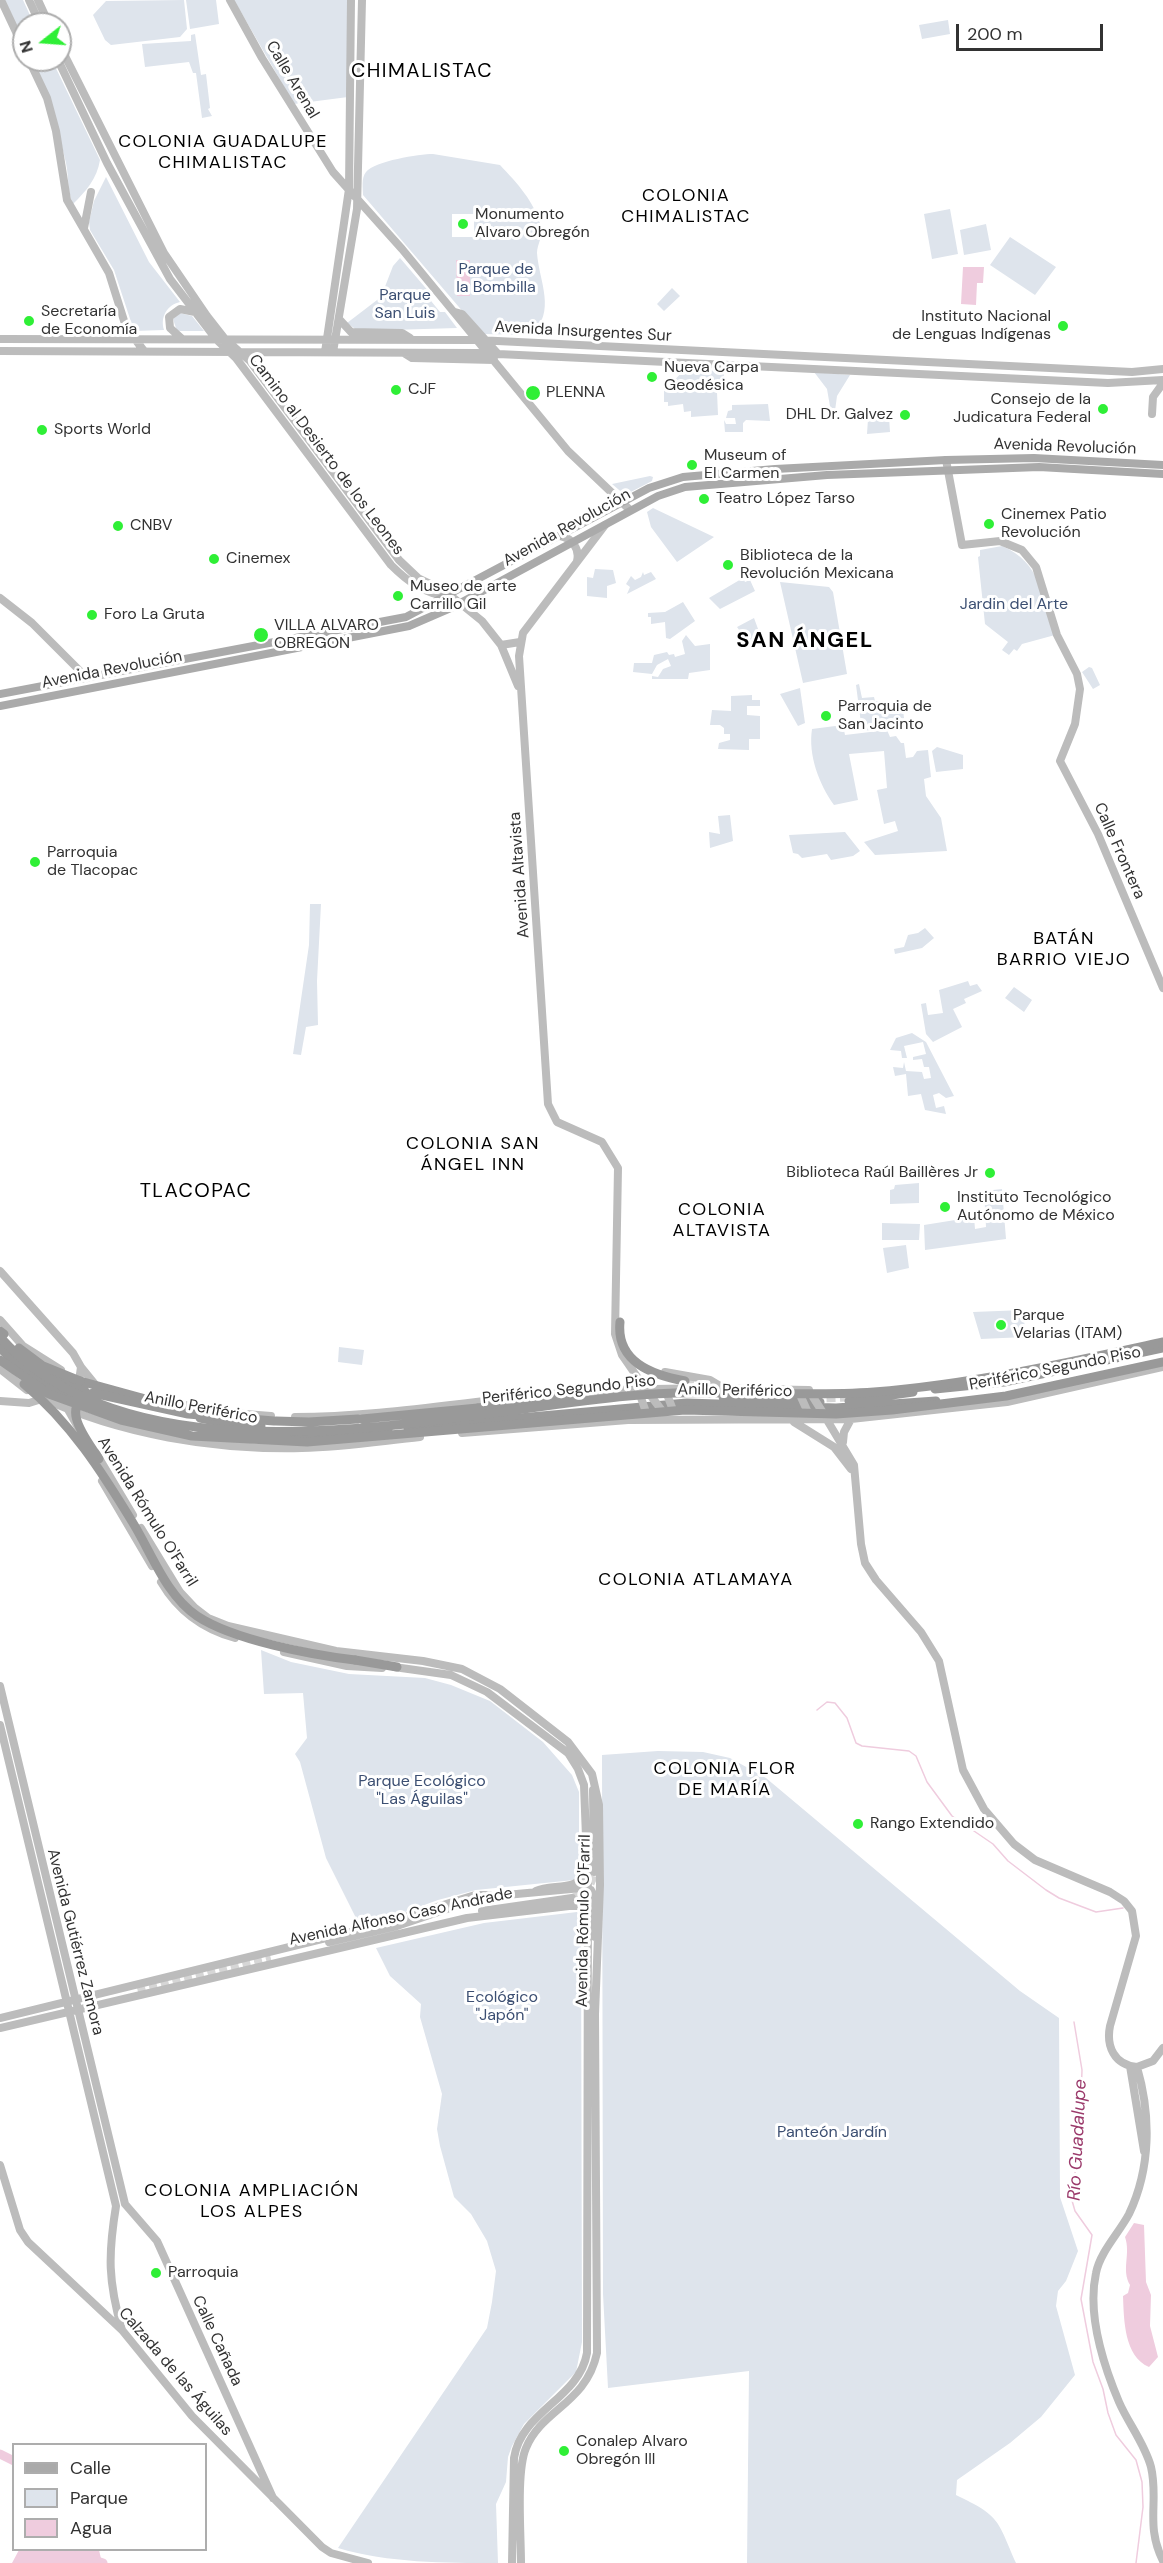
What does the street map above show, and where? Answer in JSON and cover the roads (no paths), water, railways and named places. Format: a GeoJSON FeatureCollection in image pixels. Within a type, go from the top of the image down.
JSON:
{"type":"FeatureCollection","features":[{"type":"Feature","properties":{"kind":"highway"},"geometry":{"type":"LineString","coordinates":[[620,1322],[620,1339],[626,1353],[635,1363],[654,1374],[682,1384]]}},
{"type":"Feature","properties":{"kind":"highway"},"geometry":{"type":"LineString","coordinates":[[0,1331],[43,1366],[67,1377],[193,1413]]}},
{"type":"Feature","properties":{"kind":"highway","name":"Anillo Periférico"},"geometry":{"type":"LineString","coordinates":[[0,1338],[18,1355],[47,1374],[86,1392],[193,1413],[231,1424],[308,1427],[686,1395],[837,1402],[1004,1382],[1163,1348]]}},
{"type":"Feature","properties":{"kind":"highway","name":"Periférico Segundo Piso"},"geometry":{"type":"LineString","coordinates":[[0,1338],[33,1368],[61,1386],[120,1410],[218,1431],[303,1433],[425,1422],[629,1396],[735,1392],[828,1394],[965,1383],[1163,1340]]}},
{"type":"Feature","properties":{"kind":"highway","name":"Anillo Periférico"},"geometry":{"type":"LineString","coordinates":[[0,1348],[45,1386],[85,1399],[234,1432],[299,1437],[687,1403],[836,1408],[967,1398],[1163,1360]]}},
{"type":"Feature","properties":{"kind":"highway"},"geometry":{"type":"LineString","coordinates":[[1073,1367],[1105,1351]]}},
{"type":"Feature","properties":{"kind":"highway","name":"Periférico Segundo Piso"},"geometry":{"type":"LineString","coordinates":[[0,1361],[49,1394],[121,1420],[201,1437],[307,1442],[685,1410],[836,1414],[892,1410],[1006,1396],[1163,1360]]}},
{"type":"Feature","properties":{"kind":"highway"},"geometry":{"type":"LineString","coordinates":[[0,1361],[70,1430],[134,1525],[172,1590],[196,1616],[222,1629],[315,1654],[397,1667]]}},
{"type":"Feature","properties":{"kind":"highway"},"geometry":{"type":"LineString","coordinates":[[1107,1370],[1143,1372]]}},
{"type":"Feature","properties":{"kind":"highway"},"geometry":{"type":"LineString","coordinates":[[134,1525],[115,1484],[77,1426],[76,1410],[80,1401],[88,1394],[97,1393],[193,1413],[309,1422],[478,1408],[572,1397]]}},
{"type":"Feature","properties":{"kind":"highway"},"geometry":{"type":"LineString","coordinates":[[894,1394],[906,1393]]}},
{"type":"Feature","properties":{"kind":"highway"},"geometry":{"type":"LineString","coordinates":[[954,1401],[967,1398]]}},
{"type":"Feature","properties":{"kind":"highway"},"geometry":{"type":"LineString","coordinates":[[402,1420],[411,1408]]}},
{"type":"Feature","properties":{"kind":"highway"},"geometry":{"type":"LineString","coordinates":[[297,1418],[308,1427]]}},
{"type":"Feature","properties":{"kind":"highway"},"geometry":{"type":"LineString","coordinates":[[540,1428],[560,1419]]}},
{"type":"Feature","properties":{"kind":"highway"},"geometry":{"type":"LineString","coordinates":[[234,1432],[247,1446]]}},
{"type":"Feature","properties":{"kind":"main road"},"geometry":{"type":"LineString","coordinates":[[1,0],[12,23]]}},
{"type":"Feature","properties":{"kind":"main road","name":"Calle Arenal"},"geometry":{"type":"LineString","coordinates":[[230,0],[324,160],[454,312],[462,314],[481,340]]}},
{"type":"Feature","properties":{"kind":"main road"},"geometry":{"type":"LineString","coordinates":[[329,352],[349,189],[351,0]]}},
{"type":"Feature","properties":{"kind":"main road"},"geometry":{"type":"LineString","coordinates":[[331,339],[339,319],[358,199],[362,0]]}},
{"type":"Feature","properties":{"kind":"main road","name":"Camino al Desierto de los Leones"},"geometry":{"type":"LineString","coordinates":[[72,70],[164,253],[225,339],[242,351],[250,361],[297,432]]}},
{"type":"Feature","properties":{"kind":"main road"},"geometry":{"type":"LineString","coordinates":[[35,72],[47,98],[56,131],[67,200],[109,273],[126,327],[144,351]]}},
{"type":"Feature","properties":{"kind":"main road","name":"Camino al Desierto de los Leones"},"geometry":{"type":"LineString","coordinates":[[64,72],[156,257],[195,312],[216,339],[231,351],[297,432],[392,565],[413,584],[434,595],[449,596]]}},
{"type":"Feature","properties":{"kind":"main road"},"geometry":{"type":"LineString","coordinates":[[84,229],[91,192]]}},
{"type":"Feature","properties":{"kind":"main road"},"geometry":{"type":"LineString","coordinates":[[182,339],[170,328],[170,317],[180,309],[195,312]]}},
{"type":"Feature","properties":{"kind":"main road"},"geometry":{"type":"LineString","coordinates":[[339,319],[351,332],[402,333],[411,339]]}},
{"type":"Feature","properties":{"kind":"main road","name":"Avenida Insurgentes Sur"},"geometry":{"type":"LineString","coordinates":[[0,339],[458,339],[1132,372],[1163,369]]}},
{"type":"Feature","properties":{"kind":"main road"},"geometry":{"type":"LineString","coordinates":[[458,339],[465,353],[458,359]]}},
{"type":"Feature","properties":{"kind":"main road"},"geometry":{"type":"LineString","coordinates":[[481,340],[488,353],[496,357]]}},
{"type":"Feature","properties":{"kind":"main road"},"geometry":{"type":"LineString","coordinates":[[481,340],[568,451],[630,510]]}},
{"type":"Feature","properties":{"kind":"main road","name":"Avenida Insurgentes Sur"},"geometry":{"type":"LineString","coordinates":[[0,351],[488,353]]}},
{"type":"Feature","properties":{"kind":"main road","name":"Avenida Insurgentes Sur"},"geometry":{"type":"LineString","coordinates":[[403,352],[412,358],[496,357],[1096,383],[1163,382]]}},
{"type":"Feature","properties":{"kind":"main road"},"geometry":{"type":"LineString","coordinates":[[243,367],[250,361]]}},
{"type":"Feature","properties":{"kind":"main road"},"geometry":{"type":"LineString","coordinates":[[1152,414],[1153,397],[1163,382]]}},
{"type":"Feature","properties":{"kind":"main road","name":"Camino al Desierto de los Leones"},"geometry":{"type":"LineString","coordinates":[[309,448],[408,570],[445,591],[482,621],[501,645],[521,699]]}},
{"type":"Feature","properties":{"kind":"main road","name":"Avenida Revolución"},"geometry":{"type":"LineString","coordinates":[[0,694],[391,621],[420,612],[623,502],[662,483],[683,477],[775,468],[946,460],[1034,458],[1163,465]]}},
{"type":"Feature","properties":{"kind":"main road"},"geometry":{"type":"LineString","coordinates":[[946,460],[948,471]]}},
{"type":"Feature","properties":{"kind":"main road","name":"Avenida Revolución"},"geometry":{"type":"LineString","coordinates":[[0,706],[394,630],[431,618],[573,543],[630,510],[658,496],[685,487],[827,475],[1039,466],[1163,474]]}},
{"type":"Feature","properties":{"kind":"main road","name":"Calle Frontera"},"geometry":{"type":"LineString","coordinates":[[948,471],[962,545],[1000,541],[1022,550],[1036,567],[1057,635],[1077,674],[1080,689],[1075,724],[1060,761],[1098,834],[1163,988]]}},
{"type":"Feature","properties":{"kind":"main road"},"geometry":{"type":"LineString","coordinates":[[366,531],[373,525]]}},
{"type":"Feature","properties":{"kind":"main road"},"geometry":{"type":"LineString","coordinates":[[501,645],[520,642],[523,633],[605,525]]}},
{"type":"Feature","properties":{"kind":"main road"},"geometry":{"type":"LineString","coordinates":[[560,536],[573,543],[578,553],[576,563]]}},
{"type":"Feature","properties":{"kind":"main road"},"geometry":{"type":"LineString","coordinates":[[0,603],[12,606],[87,678]]}},
{"type":"Feature","properties":{"kind":"main road","name":"Avenida Altavista"},"geometry":{"type":"LineString","coordinates":[[520,642],[521,699],[548,1104],[557,1122],[602,1142],[618,1168],[617,1306]]}},
{"type":"Feature","properties":{"kind":"main road"},"geometry":{"type":"LineString","coordinates":[[126,670],[128,682]]}},
{"type":"Feature","properties":{"kind":"main road"},"geometry":{"type":"LineString","coordinates":[[0,1266],[14,1287]]}},
{"type":"Feature","properties":{"kind":"main road"},"geometry":{"type":"LineString","coordinates":[[0,1271],[73,1353],[94,1383]]}},
{"type":"Feature","properties":{"kind":"main road"},"geometry":{"type":"LineString","coordinates":[[617,1306],[630,1350],[648,1366],[666,1373],[710,1380],[721,1386]]}},
{"type":"Feature","properties":{"kind":"main road"},"geometry":{"type":"LineString","coordinates":[[617,1306],[614,1326],[616,1343],[630,1368],[646,1416]]}},
{"type":"Feature","properties":{"kind":"main road"},"geometry":{"type":"LineString","coordinates":[[0,1320],[23,1346],[46,1366],[78,1380],[193,1413],[297,1418],[565,1393],[639,1391],[682,1384],[800,1393],[808,1390],[969,1380],[1163,1340]]}},
{"type":"Feature","properties":{"kind":"main road"},"geometry":{"type":"LineString","coordinates":[[22,1402],[27,1398],[29,1391],[36,1384],[46,1366]]}},
{"type":"Feature","properties":{"kind":"main road","name":"Avenida Rómulo O'Farril"},"geometry":{"type":"LineString","coordinates":[[46,1366],[56,1392],[66,1401],[72,1419],[104,1463],[167,1572],[186,1600],[217,1622],[261,1634],[336,1651],[423,1661],[462,1669],[500,1689],[562,1737],[581,1756],[595,1780],[599,1805],[600,1924],[591,1982],[587,2353],[579,2377],[530,2423],[517,2443],[513,2467],[512,2563]]}},
{"type":"Feature","properties":{"kind":"main road"},"geometry":{"type":"LineString","coordinates":[[66,1401],[78,1380],[81,1367]]}},
{"type":"Feature","properties":{"kind":"main road"},"geometry":{"type":"LineString","coordinates":[[630,1368],[639,1391],[669,1420]]}},
{"type":"Feature","properties":{"kind":"main road"},"geometry":{"type":"LineString","coordinates":[[0,1401],[22,1402],[44,1399],[66,1401],[146,1432],[215,1444],[302,1448],[540,1428],[646,1416],[669,1420],[851,1419],[1007,1401],[1163,1368]]}},
{"type":"Feature","properties":{"kind":"main road"},"geometry":{"type":"LineString","coordinates":[[0,1369],[29,1391],[44,1399]]}},
{"type":"Feature","properties":{"kind":"main road"},"geometry":{"type":"LineString","coordinates":[[44,1399],[78,1380]]}},
{"type":"Feature","properties":{"kind":"main road"},"geometry":{"type":"LineString","coordinates":[[681,1419],[673,1410],[668,1397],[670,1392],[682,1384]]}},
{"type":"Feature","properties":{"kind":"main road"},"geometry":{"type":"LineString","coordinates":[[808,1390],[843,1443],[854,1465],[861,1544],[865,1563],[876,1580],[921,1632],[939,1661],[963,1770],[984,1809],[1000,1830],[1023,1852],[1056,1871],[1110,1892],[1124,1901],[1132,1911],[1136,1936],[1108,2040],[1115,2056],[1134,2067],[1148,2064],[1163,2048]]}},
{"type":"Feature","properties":{"kind":"main road"},"geometry":{"type":"LineString","coordinates":[[800,1393],[811,1419]]}},
{"type":"Feature","properties":{"kind":"main road","name":"Avenida Rómulo O'Farril"},"geometry":{"type":"LineString","coordinates":[[44,1399],[87,1457],[178,1606],[209,1628],[259,1644],[347,1666],[397,1667],[439,1672],[463,1679],[487,1692],[568,1753],[579,1769],[584,1785],[591,1870],[588,1913],[597,2353],[593,2370],[585,2384],[537,2431],[526,2447],[522,2468],[521,2563]]}},
{"type":"Feature","properties":{"kind":"main road"},"geometry":{"type":"LineString","coordinates":[[843,1443],[844,1432],[851,1419]]}},
{"type":"Feature","properties":{"kind":"main road"},"geometry":{"type":"LineString","coordinates":[[793,1421],[834,1447],[855,1476]]}},
{"type":"Feature","properties":{"kind":"main road"},"geometry":{"type":"LineString","coordinates":[[259,1644],[255,1639],[261,1634]]}},
{"type":"Feature","properties":{"kind":"main road","name":"Avenida Gutiérrez Zamora"},"geometry":{"type":"LineString","coordinates":[[0,1686],[121,2205]]}},
{"type":"Feature","properties":{"kind":"main road","name":"Avenida Gutiérrez Zamora"},"geometry":{"type":"LineString","coordinates":[[0,1725],[73,2005]]}},
{"type":"Feature","properties":{"kind":"main road"},"geometry":{"type":"LineString","coordinates":[[530,1893],[549,1886],[580,1882],[591,1870],[593,1785],[588,1768]]}},
{"type":"Feature","properties":{"kind":"main road"},"geometry":{"type":"LineString","coordinates":[[569,1898],[588,1889],[595,1899],[596,1951]]}},
{"type":"Feature","properties":{"kind":"main road","name":"Avenida Alfonso Caso Andrade"},"geometry":{"type":"LineString","coordinates":[[530,1893],[569,1898],[495,1908],[437,1924],[270,1958],[397,1926],[489,1895],[530,1893]]}},
{"type":"Feature","properties":{"kind":"main road"},"geometry":{"type":"LineString","coordinates":[[0,2028],[73,2005],[379,1925],[475,1895],[489,1895]]}},
{"type":"Feature","properties":{"kind":"main road"},"geometry":{"type":"LineString","coordinates":[[569,1898],[588,1913]]}},
{"type":"Feature","properties":{"kind":"main road"},"geometry":{"type":"LineString","coordinates":[[0,2018],[73,2005],[437,1924]]}},
{"type":"Feature","properties":{"kind":"main road"},"geometry":{"type":"LineString","coordinates":[[1134,2067],[1145,2156],[1136,2194],[1128,2215],[1096,2270],[1094,2312],[1098,2336],[1119,2401],[1151,2466],[1152,2532],[1163,2561]]}},
{"type":"Feature","properties":{"kind":"main road","name":"Calzada de las Águilas"},"geometry":{"type":"LineString","coordinates":[[0,2165],[20,2230],[28,2242],[122,2330],[192,2416],[322,2547],[336,2554],[368,2563]]}},
{"type":"Feature","properties":{"kind":"main road"},"geometry":{"type":"LineString","coordinates":[[121,2205],[110,2251],[110,2277],[122,2330]]}},
{"type":"Feature","properties":{"kind":"main road","name":"Calle Cañada"},"geometry":{"type":"LineString","coordinates":[[121,2205],[157,2241],[252,2447],[273,2498]]}},
{"type":"Feature","properties":{"kind":"water"},"geometry":{"type":"Polygon","coordinates":[[[456,260],[470,260],[470,296],[457,296],[456,260]]]}},
{"type":"Feature","properties":{"kind":"water"},"geometry":{"type":"Polygon","coordinates":[[[963,267],[984,267],[983,283],[977,283],[976,305],[961,304],[963,267]]]}},
{"type":"Feature","properties":{"kind":"water"},"geometry":{"type":"Polygon","coordinates":[[[1134,2223],[1144,2225],[1146,2282],[1151,2295],[1150,2326],[1158,2357],[1149,2367],[1141,2362],[1130,2346],[1124,2316],[1123,2296],[1128,2293],[1130,2285],[1126,2274],[1127,2243],[1125,2237],[1134,2223]]]}},
{"type":"Feature","properties":{"kind":"water"},"geometry":{"type":"Polygon","coordinates":[[[18,2551],[99,2551],[102,2563],[12,2563],[18,2551]]]}},
{"type":"Feature","properties":{"kind":"waterway"},"geometry":{"type":"LineString","coordinates":[[817,1710],[827,1702],[835,1703],[847,1718],[856,1743],[862,1746],[909,1751],[916,1756],[927,1782],[952,1816],[993,1844],[1008,1861],[1046,1890],[1059,1898],[1096,1912],[1123,1908]]}},
{"type":"Feature","properties":{"kind":"waterway","name":"Río Guadalupe"},"geometry":{"type":"LineString","coordinates":[[1074,2022],[1082,2070],[1081,2098],[1075,2116],[1078,2155],[1071,2197],[1075,2211],[1092,2235],[1081,2299],[1093,2362],[1103,2389],[1108,2413],[1116,2435],[1136,2460],[1142,2482],[1143,2507],[1136,2563]]}},
{"type":"Feature","properties":{"kind":"waterway"},"geometry":{"type":"LineString","coordinates":[[0,2454],[12,2460]]}},
{"type":"Feature","properties":{"kind":"waterway"},"geometry":{"type":"LineString","coordinates":[[80,2551],[88,2558],[103,2563]]}},
{"type":"Feature","properties":{"kind":"tunnel"},"geometry":{"type":"LineString","coordinates":[[685,1381],[709,1389]]}},
{"type":"Feature","properties":{"kind":"tunnel"},"geometry":{"type":"LineString","coordinates":[[572,1397],[598,1396]]}},
{"type":"Feature","properties":{"kind":"tunnel"},"geometry":{"type":"LineString","coordinates":[[813,1398],[850,1397]]}},
{"type":"Feature","properties":{"kind":"tunnel"},"geometry":{"type":"LineString","coordinates":[[572,1898],[587,1888],[594,1872]]}},
{"type":"Feature","properties":{"kind":"tunnel"},"geometry":{"type":"LineString","coordinates":[[138,1992],[271,1959]]}},
{"type":"Feature","properties":{"kind":"place","name":"Monumento Alvaro Obregón"},"geometry":{"type":"Point","coordinates":[463,224]}},
{"type":"Feature","properties":{"kind":"place","name":"Secretaría de Economía"},"geometry":{"type":"Point","coordinates":[29,321]}},
{"type":"Feature","properties":{"kind":"place","name":"Instituto Nacional de Lenguas Indígenas"},"geometry":{"type":"Point","coordinates":[1063,326]}},
{"type":"Feature","properties":{"kind":"place","name":"Nueva Carpa Geodésica"},"geometry":{"type":"Point","coordinates":[652,377]}},
{"type":"Feature","properties":{"kind":"place","name":"CJF"},"geometry":{"type":"Point","coordinates":[396,390]}},
{"type":"Feature","properties":{"kind":"place","name":"PLENNA"},"geometry":{"type":"Point","coordinates":[533,393]}},
{"type":"Feature","properties":{"kind":"place","name":"Consejo de la Judicatura Federal"},"geometry":{"type":"Point","coordinates":[1103,409]}},
{"type":"Feature","properties":{"kind":"place","name":"DHL Dr. Galvez"},"geometry":{"type":"Point","coordinates":[905,415]}},
{"type":"Feature","properties":{"kind":"place","name":"Sports World"},"geometry":{"type":"Point","coordinates":[42,430]}},
{"type":"Feature","properties":{"kind":"place","name":"Museum of El Carmen"},"geometry":{"type":"Point","coordinates":[692,465]}},
{"type":"Feature","properties":{"kind":"place","name":"Teatro López Tarso"},"geometry":{"type":"Point","coordinates":[704,499]}},
{"type":"Feature","properties":{"kind":"place","name":"Cinemex Patio Revolución"},"geometry":{"type":"Point","coordinates":[989,524]}},
{"type":"Feature","properties":{"kind":"place","name":"CNBV"},"geometry":{"type":"Point","coordinates":[118,526]}},
{"type":"Feature","properties":{"kind":"place","name":"Cinemex"},"geometry":{"type":"Point","coordinates":[214,559]}},
{"type":"Feature","properties":{"kind":"place","name":"Biblioteca de la Revolución Mexicana"},"geometry":{"type":"Point","coordinates":[728,565]}},
{"type":"Feature","properties":{"kind":"place","name":"Museo de arte Carrillo Gil"},"geometry":{"type":"Point","coordinates":[398,596]}},
{"type":"Feature","properties":{"kind":"place","name":"Foro La Gruta"},"geometry":{"type":"Point","coordinates":[92,615]}},
{"type":"Feature","properties":{"kind":"place","name":"VILLA ALVARO OBREGON"},"geometry":{"type":"Point","coordinates":[261,635]}},
{"type":"Feature","properties":{"kind":"place","name":"Parroquia de San Jacinto"},"geometry":{"type":"Point","coordinates":[826,716]}},
{"type":"Feature","properties":{"kind":"place","name":"Parroquia de Tlacopac"},"geometry":{"type":"Point","coordinates":[35,862]}},
{"type":"Feature","properties":{"kind":"place","name":"Biblioteca Raúl Baillères Jr"},"geometry":{"type":"Point","coordinates":[990,1173]}},
{"type":"Feature","properties":{"kind":"place","name":"Instituto Tecnológico Autónomo de México"},"geometry":{"type":"Point","coordinates":[945,1207]}},
{"type":"Feature","properties":{"kind":"place","name":"Parque Velarias (ITAM)"},"geometry":{"type":"Point","coordinates":[1001,1325]}},
{"type":"Feature","properties":{"kind":"place","name":"Rango Extendido"},"geometry":{"type":"Point","coordinates":[858,1824]}},
{"type":"Feature","properties":{"kind":"place","name":"Parroquia"},"geometry":{"type":"Point","coordinates":[156,2273]}},
{"type":"Feature","properties":{"kind":"place","name":"Conalep Alvaro Obregón lll"},"geometry":{"type":"Point","coordinates":[564,2451]}},
{"type":"Feature","properties":{"kind":"district","name":"CHIMALISTAC"},"geometry":{"type":"Point","coordinates":[422,72]}},
{"type":"Feature","properties":{"kind":"district","name":"COLONIA GUADALUPE CHIMALISTAC"},"geometry":{"type":"Point","coordinates":[223,152]}},
{"type":"Feature","properties":{"kind":"district","name":"COLONIA CHIMALISTAC"},"geometry":{"type":"Point","coordinates":[686,206]}},
{"type":"Feature","properties":{"kind":"district","name":"SAN ÁNGEL"},"geometry":{"type":"Point","coordinates":[805,641]}},
{"type":"Feature","properties":{"kind":"district","name":"BATÁN BARRIO VIEJO"},"geometry":{"type":"Point","coordinates":[1064,949]}},
{"type":"Feature","properties":{"kind":"district","name":"COLONIA SAN ÁNGEL INN"},"geometry":{"type":"Point","coordinates":[473,1154]}},
{"type":"Feature","properties":{"kind":"district","name":"TLACOPAC"},"geometry":{"type":"Point","coordinates":[196,1192]}},
{"type":"Feature","properties":{"kind":"district","name":"COLONIA ALTAVISTA"},"geometry":{"type":"Point","coordinates":[722,1220]}},
{"type":"Feature","properties":{"kind":"district","name":"COLONIA ATLAMAYA"},"geometry":{"type":"Point","coordinates":[696,1580]}},
{"type":"Feature","properties":{"kind":"district","name":"COLONIA FLOR DE MARÍA"},"geometry":{"type":"Point","coordinates":[725,1779]}},
{"type":"Feature","properties":{"kind":"district","name":"COLONIA AMPLIACIÓN LOS ALPES"},"geometry":{"type":"Point","coordinates":[252,2201]}},
{"type":"Feature","properties":{"kind":"park label","name":"Parque de la Bombilla"},"geometry":{"type":"Point","coordinates":[496,279]}},
{"type":"Feature","properties":{"kind":"park label","name":"Parque San Luis"},"geometry":{"type":"Point","coordinates":[405,305]}},
{"type":"Feature","properties":{"kind":"park label","name":"Jardin del Arte"},"geometry":{"type":"Point","coordinates":[1014,605]}},
{"type":"Feature","properties":{"kind":"park label","name":"Parque Ecológico \"Las Águilas\""},"geometry":{"type":"Point","coordinates":[422,1791]}},
{"type":"Feature","properties":{"kind":"park label","name":"Ecológico \"Japón\""},"geometry":{"type":"Point","coordinates":[502,2007]}},
{"type":"Feature","properties":{"kind":"park label","name":"Panteón Jardín"},"geometry":{"type":"Point","coordinates":[832,2133]}}]}
